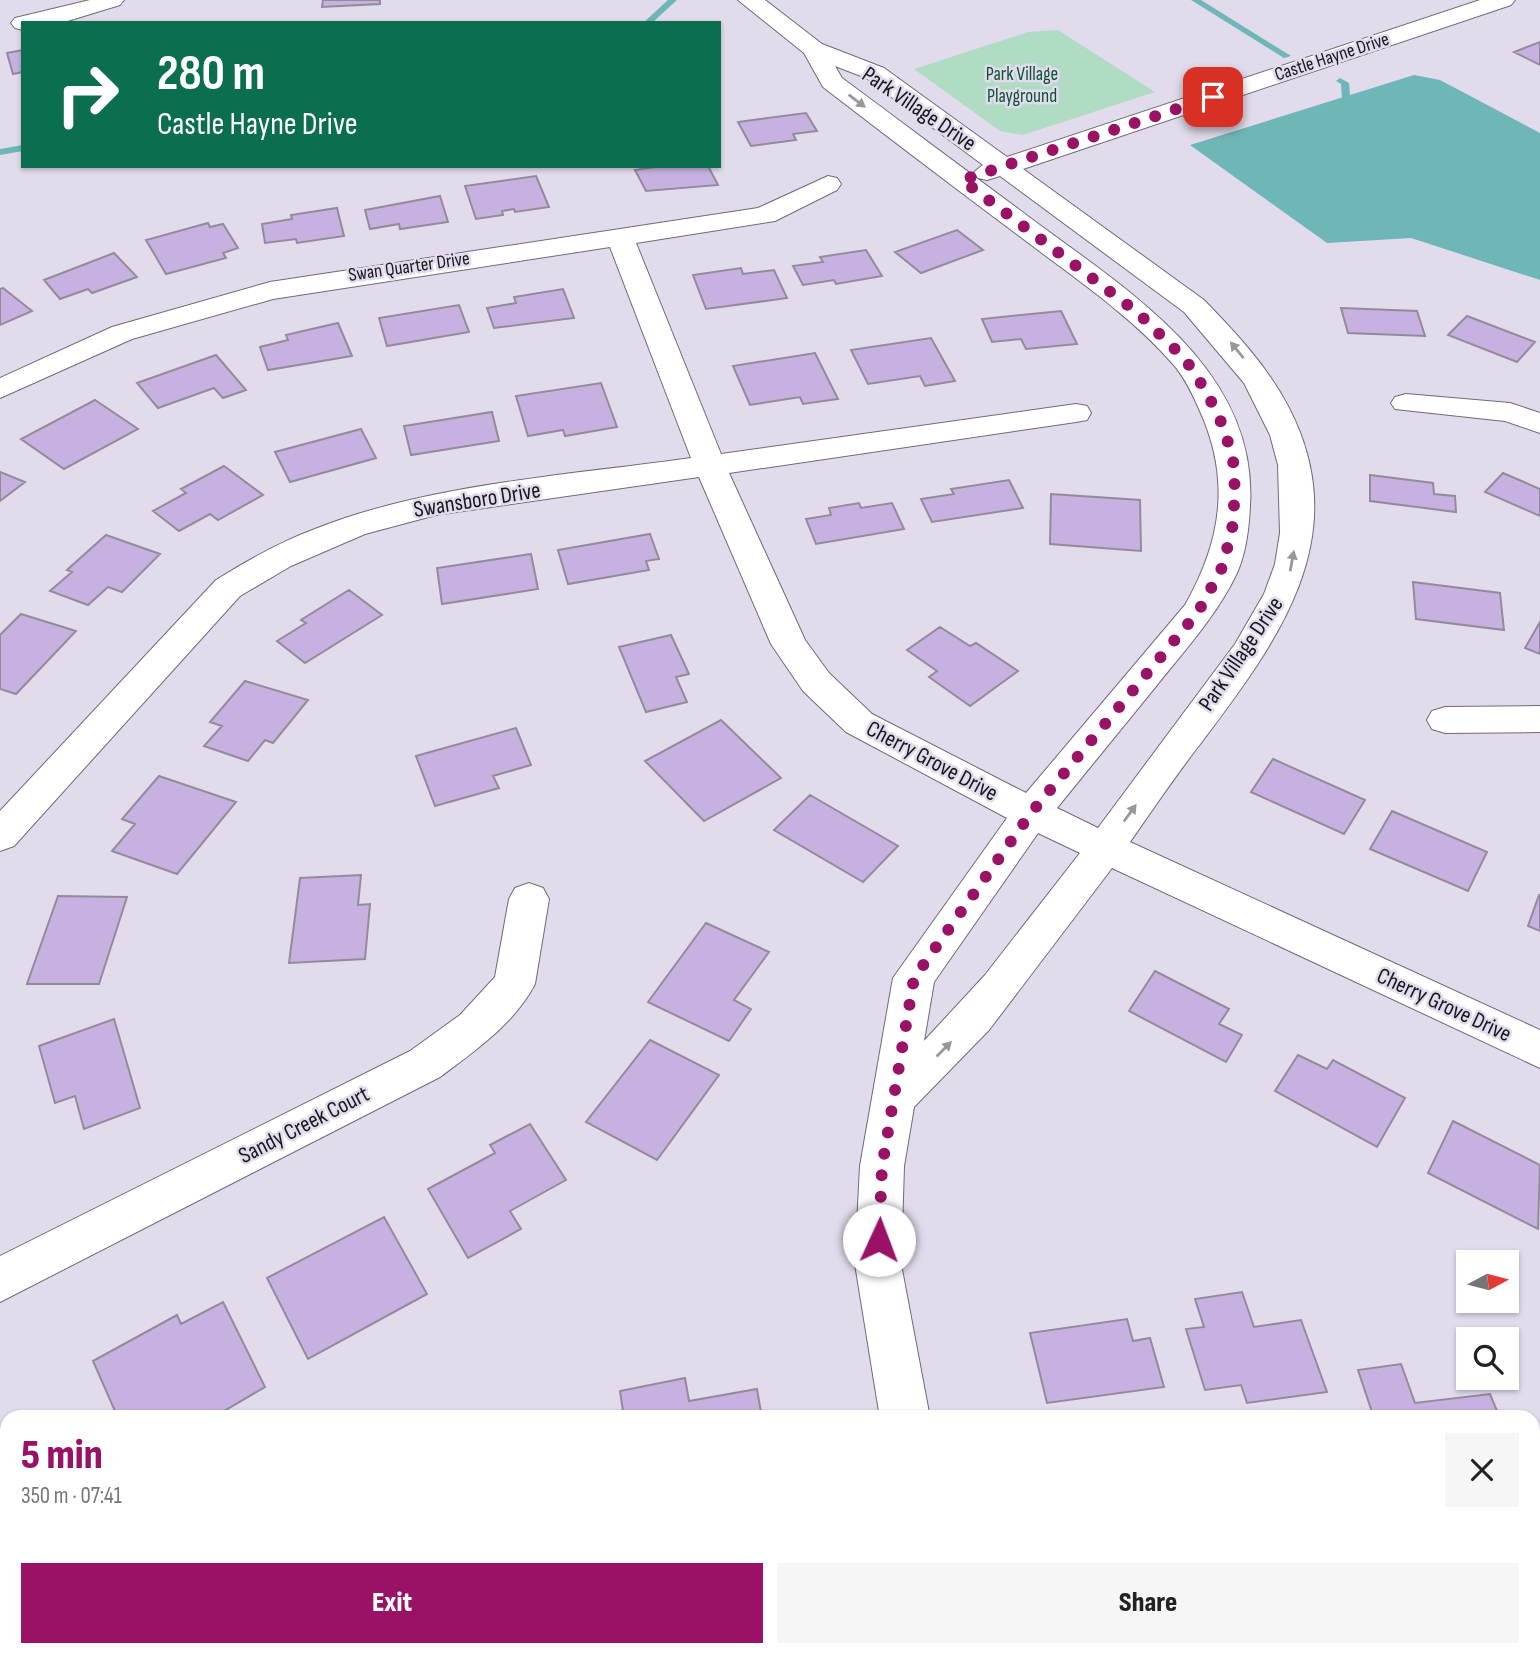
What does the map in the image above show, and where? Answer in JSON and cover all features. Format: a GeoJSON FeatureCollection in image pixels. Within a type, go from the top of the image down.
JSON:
{"type":"FeatureCollection","features":[{"type":"Feature","properties":{"kind":"street"},"geometry":{"type":"LineString","coordinates":[[33,21],[75,13],[112,0]]}},
{"type":"Feature","properties":{"kind":"street","name":"Park Village Drive"},"geometry":{"type":"LineString","coordinates":[[750,0],[814,49],[874,73],[1195,306],[1232,344],[1273,401],[1287,433],[1296,473],[1297,535],[1289,579],[1274,609],[1105,846],[973,1019],[895,1097]]}},
{"type":"Feature","properties":{"kind":"street","name":"Castle Hayne Drive"},"geometry":{"type":"LineString","coordinates":[[962,180],[1503,0]]}},
{"type":"Feature","properties":{"kind":"street"},"geometry":{"type":"LineString","coordinates":[[0,25],[21,23]]}},
{"type":"Feature","properties":{"kind":"street","name":"Park Village Drive"},"geometry":{"type":"LineString","coordinates":[[814,49],[832,82],[1137,312],[1167,340],[1206,391],[1223,426],[1233,459],[1235,492],[1232,531],[1221,570],[1198,612],[1031,813],[914,978],[882,1167],[878,1264],[904,1410]]}},
{"type":"Feature","properties":{"kind":"street","name":"Swan Quarter Drive"},"geometry":{"type":"LineString","coordinates":[[0,389],[122,333],[270,290],[765,215],[828,184]]}},
{"type":"Feature","properties":{"kind":"street","name":"Cherry Grove Drive"},"geometry":{"type":"LineString","coordinates":[[619,236],[710,466],[789,645],[816,682],[859,723],[1031,813],[1540,1049]]}},
{"type":"Feature","properties":{"kind":"street"},"geometry":{"type":"LineString","coordinates":[[1406,403],[1510,412],[1540,424]]}},
{"type":"Feature","properties":{"kind":"street","name":"Swansboro Drive"},"geometry":{"type":"LineString","coordinates":[[0,836],[228,588],[271,560],[349,526],[436,505],[1076,413]]}},
{"type":"Feature","properties":{"kind":"street"},"geometry":{"type":"LineString","coordinates":[[1445,720],[1540,719]]}},
{"type":"Feature","properties":{"kind":"street","name":"Sandy Creek Court"},"geometry":{"type":"LineString","coordinates":[[0,1280],[425,1064],[475,1027],[514,984],[528,899]]}},
{"type":"Feature","properties":{"kind":"green space","name":"Park Village Playground"},"geometry":{"type":"Polygon","coordinates":[[[1058,30],[1155,92],[1023,135],[1000,131],[914,69],[1028,32],[1058,30]]]}},
{"type":"Feature","properties":{"kind":"shaded area"},"geometry":{"type":"Polygon","coordinates":[[[1414,75],[1440,80],[1540,133],[1540,280],[1411,238],[1327,243],[1190,145],[1414,75]]]}},
{"type":"Feature","properties":{"kind":"building"},"geometry":{"type":"Polygon","coordinates":[[[323,0],[380,0],[380,4],[322,7],[323,0]]]}},
{"type":"Feature","properties":{"kind":"building"},"geometry":{"type":"Polygon","coordinates":[[[1540,42],[1540,65],[1514,52],[1540,42]]]}},
{"type":"Feature","properties":{"kind":"building"},"geometry":{"type":"Polygon","coordinates":[[[21,50],[21,72],[13,74],[7,53],[21,50]]]}},
{"type":"Feature","properties":{"kind":"building"},"geometry":{"type":"Polygon","coordinates":[[[806,113],[817,131],[793,134],[796,140],[751,146],[738,122],[806,113]]]}},
{"type":"Feature","properties":{"kind":"building"},"geometry":{"type":"Polygon","coordinates":[[[709,168],[718,185],[646,191],[635,170],[709,168]]]}},
{"type":"Feature","properties":{"kind":"building"},"geometry":{"type":"Polygon","coordinates":[[[536,176],[549,207],[515,212],[514,209],[502,211],[503,215],[476,219],[465,186],[536,176]]]}},
{"type":"Feature","properties":{"kind":"building"},"geometry":{"type":"Polygon","coordinates":[[[440,196],[448,222],[400,229],[399,224],[370,229],[365,210],[440,196]]]}},
{"type":"Feature","properties":{"kind":"building"},"geometry":{"type":"Polygon","coordinates":[[[337,208],[344,236],[297,243],[296,239],[265,243],[262,224],[292,219],[291,215],[337,208]]]}},
{"type":"Feature","properties":{"kind":"building"},"geometry":{"type":"Polygon","coordinates":[[[208,223],[210,227],[223,224],[238,248],[223,253],[226,258],[166,274],[146,240],[208,223]]]}},
{"type":"Feature","properties":{"kind":"building"},"geometry":{"type":"Polygon","coordinates":[[[957,230],[983,250],[921,273],[895,252],[957,230]]]}},
{"type":"Feature","properties":{"kind":"building"},"geometry":{"type":"Polygon","coordinates":[[[866,250],[882,276],[836,284],[834,280],[803,285],[793,266],[823,262],[820,257],[866,250]]]}},
{"type":"Feature","properties":{"kind":"building"},"geometry":{"type":"Polygon","coordinates":[[[114,253],[137,277],[92,293],[88,289],[60,299],[44,280],[114,253]]]}},
{"type":"Feature","properties":{"kind":"building"},"geometry":{"type":"Polygon","coordinates":[[[741,268],[743,274],[774,270],[787,298],[706,309],[693,275],[741,268]]]}},
{"type":"Feature","properties":{"kind":"building"},"geometry":{"type":"Polygon","coordinates":[[[3,288],[32,311],[0,325],[0,289],[3,288]]]}},
{"type":"Feature","properties":{"kind":"building"},"geometry":{"type":"Polygon","coordinates":[[[563,289],[574,318],[494,328],[487,308],[516,303],[514,297],[563,289]]]}},
{"type":"Feature","properties":{"kind":"building"},"geometry":{"type":"Polygon","coordinates":[[[459,305],[469,332],[387,346],[379,318],[459,305]]]}},
{"type":"Feature","properties":{"kind":"building"},"geometry":{"type":"Polygon","coordinates":[[[1341,308],[1417,311],[1425,336],[1348,333],[1341,308]]]}},
{"type":"Feature","properties":{"kind":"building"},"geometry":{"type":"Polygon","coordinates":[[[1061,311],[1077,344],[1026,349],[1021,339],[992,342],[982,319],[1061,311]]]}},
{"type":"Feature","properties":{"kind":"building"},"geometry":{"type":"Polygon","coordinates":[[[1467,316],[1535,342],[1517,362],[1448,335],[1467,316]]]}},
{"type":"Feature","properties":{"kind":"building"},"geometry":{"type":"Polygon","coordinates":[[[338,323],[352,356],[268,370],[260,347],[288,340],[286,335],[338,323]]]}},
{"type":"Feature","properties":{"kind":"building"},"geometry":{"type":"Polygon","coordinates":[[[931,338],[955,381],[925,386],[920,376],[868,384],[851,350],[931,338]]]}},
{"type":"Feature","properties":{"kind":"building"},"geometry":{"type":"Polygon","coordinates":[[[815,353],[838,399],[803,404],[800,397],[750,405],[733,366],[815,353]]]}},
{"type":"Feature","properties":{"kind":"building"},"geometry":{"type":"Polygon","coordinates":[[[216,355],[246,390],[223,398],[214,388],[158,408],[137,383],[216,355]]]}},
{"type":"Feature","properties":{"kind":"building"},"geometry":{"type":"Polygon","coordinates":[[[601,383],[617,427],[565,436],[563,430],[528,436],[516,396],[601,383]]]}},
{"type":"Feature","properties":{"kind":"building"},"geometry":{"type":"Polygon","coordinates":[[[95,400],[138,429],[64,469],[21,439],[95,400]]]}},
{"type":"Feature","properties":{"kind":"building"},"geometry":{"type":"Polygon","coordinates":[[[492,412],[499,441],[411,455],[404,426],[492,412]]]}},
{"type":"Feature","properties":{"kind":"building"},"geometry":{"type":"Polygon","coordinates":[[[361,429],[376,458],[290,482],[275,452],[361,429]]]}},
{"type":"Feature","properties":{"kind":"building"},"geometry":{"type":"Polygon","coordinates":[[[224,466],[263,495],[218,520],[210,514],[179,531],[153,511],[186,493],[181,489],[224,466]]]}},
{"type":"Feature","properties":{"kind":"building"},"geometry":{"type":"Polygon","coordinates":[[[0,472],[25,482],[0,501],[0,472]]]}},
{"type":"Feature","properties":{"kind":"building"},"geometry":{"type":"Polygon","coordinates":[[[1503,473],[1540,489],[1540,516],[1485,492],[1503,473]]]}},
{"type":"Feature","properties":{"kind":"building"},"geometry":{"type":"Polygon","coordinates":[[[1370,475],[1433,483],[1434,494],[1455,496],[1456,512],[1370,501],[1370,475]]]}},
{"type":"Feature","properties":{"kind":"building"},"geometry":{"type":"Polygon","coordinates":[[[1009,480],[1023,508],[932,522],[921,499],[954,494],[951,489],[1009,480]]]}},
{"type":"Feature","properties":{"kind":"building"},"geometry":{"type":"Polygon","coordinates":[[[1051,494],[1140,500],[1141,551],[1050,544],[1051,494]]]}},
{"type":"Feature","properties":{"kind":"building"},"geometry":{"type":"Polygon","coordinates":[[[859,503],[861,508],[892,503],[904,529],[816,544],[806,519],[831,515],[829,508],[859,503]]]}},
{"type":"Feature","properties":{"kind":"building"},"geometry":{"type":"Polygon","coordinates":[[[650,534],[659,559],[646,561],[649,570],[568,584],[558,550],[650,534]]]}},
{"type":"Feature","properties":{"kind":"building"},"geometry":{"type":"Polygon","coordinates":[[[106,535],[160,554],[122,592],[108,587],[88,605],[50,591],[72,572],[67,570],[106,535]]]}},
{"type":"Feature","properties":{"kind":"building"},"geometry":{"type":"Polygon","coordinates":[[[531,554],[538,589],[442,604],[437,568],[531,554]]]}},
{"type":"Feature","properties":{"kind":"building"},"geometry":{"type":"Polygon","coordinates":[[[1413,582],[1500,593],[1504,630],[1416,619],[1413,582]]]}},
{"type":"Feature","properties":{"kind":"building"},"geometry":{"type":"Polygon","coordinates":[[[349,590],[382,615],[305,663],[277,641],[306,623],[301,620],[349,590]]]}},
{"type":"Feature","properties":{"kind":"building"},"geometry":{"type":"Polygon","coordinates":[[[21,614],[76,631],[16,694],[0,689],[0,635],[21,614]]]}},
{"type":"Feature","properties":{"kind":"building"},"geometry":{"type":"Polygon","coordinates":[[[1540,622],[1540,654],[1525,648],[1540,622]]]}},
{"type":"Feature","properties":{"kind":"building"},"geometry":{"type":"Polygon","coordinates":[[[940,627],[970,646],[976,643],[1018,671],[970,706],[929,677],[937,671],[907,650],[940,627]]]}},
{"type":"Feature","properties":{"kind":"building"},"geometry":{"type":"Polygon","coordinates":[[[671,635],[689,674],[676,677],[687,702],[646,712],[619,647],[671,635]]]}},
{"type":"Feature","properties":{"kind":"building"},"geometry":{"type":"Polygon","coordinates":[[[245,681],[308,700],[273,743],[265,740],[248,761],[204,746],[222,726],[210,722],[245,681]]]}},
{"type":"Feature","properties":{"kind":"building"},"geometry":{"type":"Polygon","coordinates":[[[721,720],[781,778],[704,821],[645,761],[721,720]]]}},
{"type":"Feature","properties":{"kind":"building"},"geometry":{"type":"Polygon","coordinates":[[[516,728],[531,765],[493,776],[499,788],[435,806],[416,756],[516,728]]]}},
{"type":"Feature","properties":{"kind":"building"},"geometry":{"type":"Polygon","coordinates":[[[1273,759],[1365,800],[1344,834],[1251,792],[1273,759]]]}},
{"type":"Feature","properties":{"kind":"building"},"geometry":{"type":"Polygon","coordinates":[[[159,776],[236,802],[177,874],[112,851],[135,824],[122,819],[159,776]]]}},
{"type":"Feature","properties":{"kind":"building"},"geometry":{"type":"Polygon","coordinates":[[[810,795],[898,846],[863,882],[774,830],[810,795]]]}},
{"type":"Feature","properties":{"kind":"building"},"geometry":{"type":"Polygon","coordinates":[[[1392,811],[1487,852],[1468,891],[1370,849],[1392,811]]]}},
{"type":"Feature","properties":{"kind":"building"},"geometry":{"type":"Polygon","coordinates":[[[361,875],[358,905],[370,904],[365,959],[289,963],[300,878],[361,875]]]}},
{"type":"Feature","properties":{"kind":"building"},"geometry":{"type":"Polygon","coordinates":[[[1540,895],[1540,931],[1528,926],[1540,895]]]}},
{"type":"Feature","properties":{"kind":"building"},"geometry":{"type":"Polygon","coordinates":[[[58,896],[127,897],[99,984],[27,984],[58,896]]]}},
{"type":"Feature","properties":{"kind":"building"},"geometry":{"type":"Polygon","coordinates":[[[706,923],[769,952],[734,1000],[751,1009],[729,1041],[648,1002],[706,923]]]}},
{"type":"Feature","properties":{"kind":"building"},"geometry":{"type":"Polygon","coordinates":[[[1155,971],[1229,1009],[1219,1024],[1242,1035],[1226,1062],[1129,1011],[1155,971]]]}},
{"type":"Feature","properties":{"kind":"building"},"geometry":{"type":"Polygon","coordinates":[[[114,1019],[140,1108],[84,1129],[75,1096],[55,1103],[39,1046],[114,1019]]]}},
{"type":"Feature","properties":{"kind":"building"},"geometry":{"type":"Polygon","coordinates":[[[650,1040],[719,1075],[657,1160],[586,1122],[650,1040]]]}},
{"type":"Feature","properties":{"kind":"building"},"geometry":{"type":"Polygon","coordinates":[[[1298,1055],[1327,1069],[1333,1060],[1405,1098],[1377,1147],[1275,1091],[1298,1055]]]}},
{"type":"Feature","properties":{"kind":"building"},"geometry":{"type":"Polygon","coordinates":[[[1453,1121],[1540,1165],[1538,1229],[1428,1173],[1453,1121]]]}},
{"type":"Feature","properties":{"kind":"building"},"geometry":{"type":"Polygon","coordinates":[[[530,1124],[566,1180],[510,1211],[521,1229],[468,1258],[428,1189],[495,1153],[490,1145],[530,1124]]]}},
{"type":"Feature","properties":{"kind":"building"},"geometry":{"type":"Polygon","coordinates":[[[384,1217],[427,1294],[308,1359],[267,1278],[384,1217]]]}},
{"type":"Feature","properties":{"kind":"building"},"geometry":{"type":"Polygon","coordinates":[[[1242,1292],[1254,1327],[1301,1320],[1327,1392],[1247,1403],[1241,1385],[1205,1390],[1186,1329],[1204,1327],[1195,1299],[1242,1292]]]}},
{"type":"Feature","properties":{"kind":"building"},"geometry":{"type":"Polygon","coordinates":[[[223,1302],[265,1387],[226,1410],[114,1410],[93,1361],[177,1315],[181,1324],[223,1302]]]}},
{"type":"Feature","properties":{"kind":"building"},"geometry":{"type":"Polygon","coordinates":[[[1127,1319],[1133,1341],[1150,1338],[1164,1387],[1047,1403],[1030,1333],[1127,1319]]]}},
{"type":"Feature","properties":{"kind":"building"},"geometry":{"type":"Polygon","coordinates":[[[1401,1364],[1415,1403],[1490,1394],[1497,1410],[1371,1410],[1358,1370],[1401,1364]]]}},
{"type":"Feature","properties":{"kind":"building"},"geometry":{"type":"Polygon","coordinates":[[[685,1378],[689,1401],[757,1389],[761,1410],[623,1410],[620,1391],[685,1378]]]}},
{"type":"Feature","properties":{"kind":"waterway"},"geometry":{"type":"LineString","coordinates":[[649,21],[673,0]]}},
{"type":"Feature","properties":{"kind":"waterway"},"geometry":{"type":"LineString","coordinates":[[1195,0],[1287,56]]}},
{"type":"Feature","properties":{"kind":"waterway"},"geometry":{"type":"LineString","coordinates":[[1340,81],[1345,83],[1345,97],[1361,101]]}},
{"type":"Feature","properties":{"kind":"waterway"},"geometry":{"type":"LineString","coordinates":[[0,152],[21,148]]}},
{"type":"Feature","properties":{"kind":"route"},"geometry":{"type":"LineString","coordinates":[[879,1240],[882,1167],[914,978],[1031,813],[1198,612],[1221,570],[1232,531],[1235,492],[1233,459],[1223,426],[1206,391],[1185,359],[1137,312],[962,180],[1213,97]]}}]}
